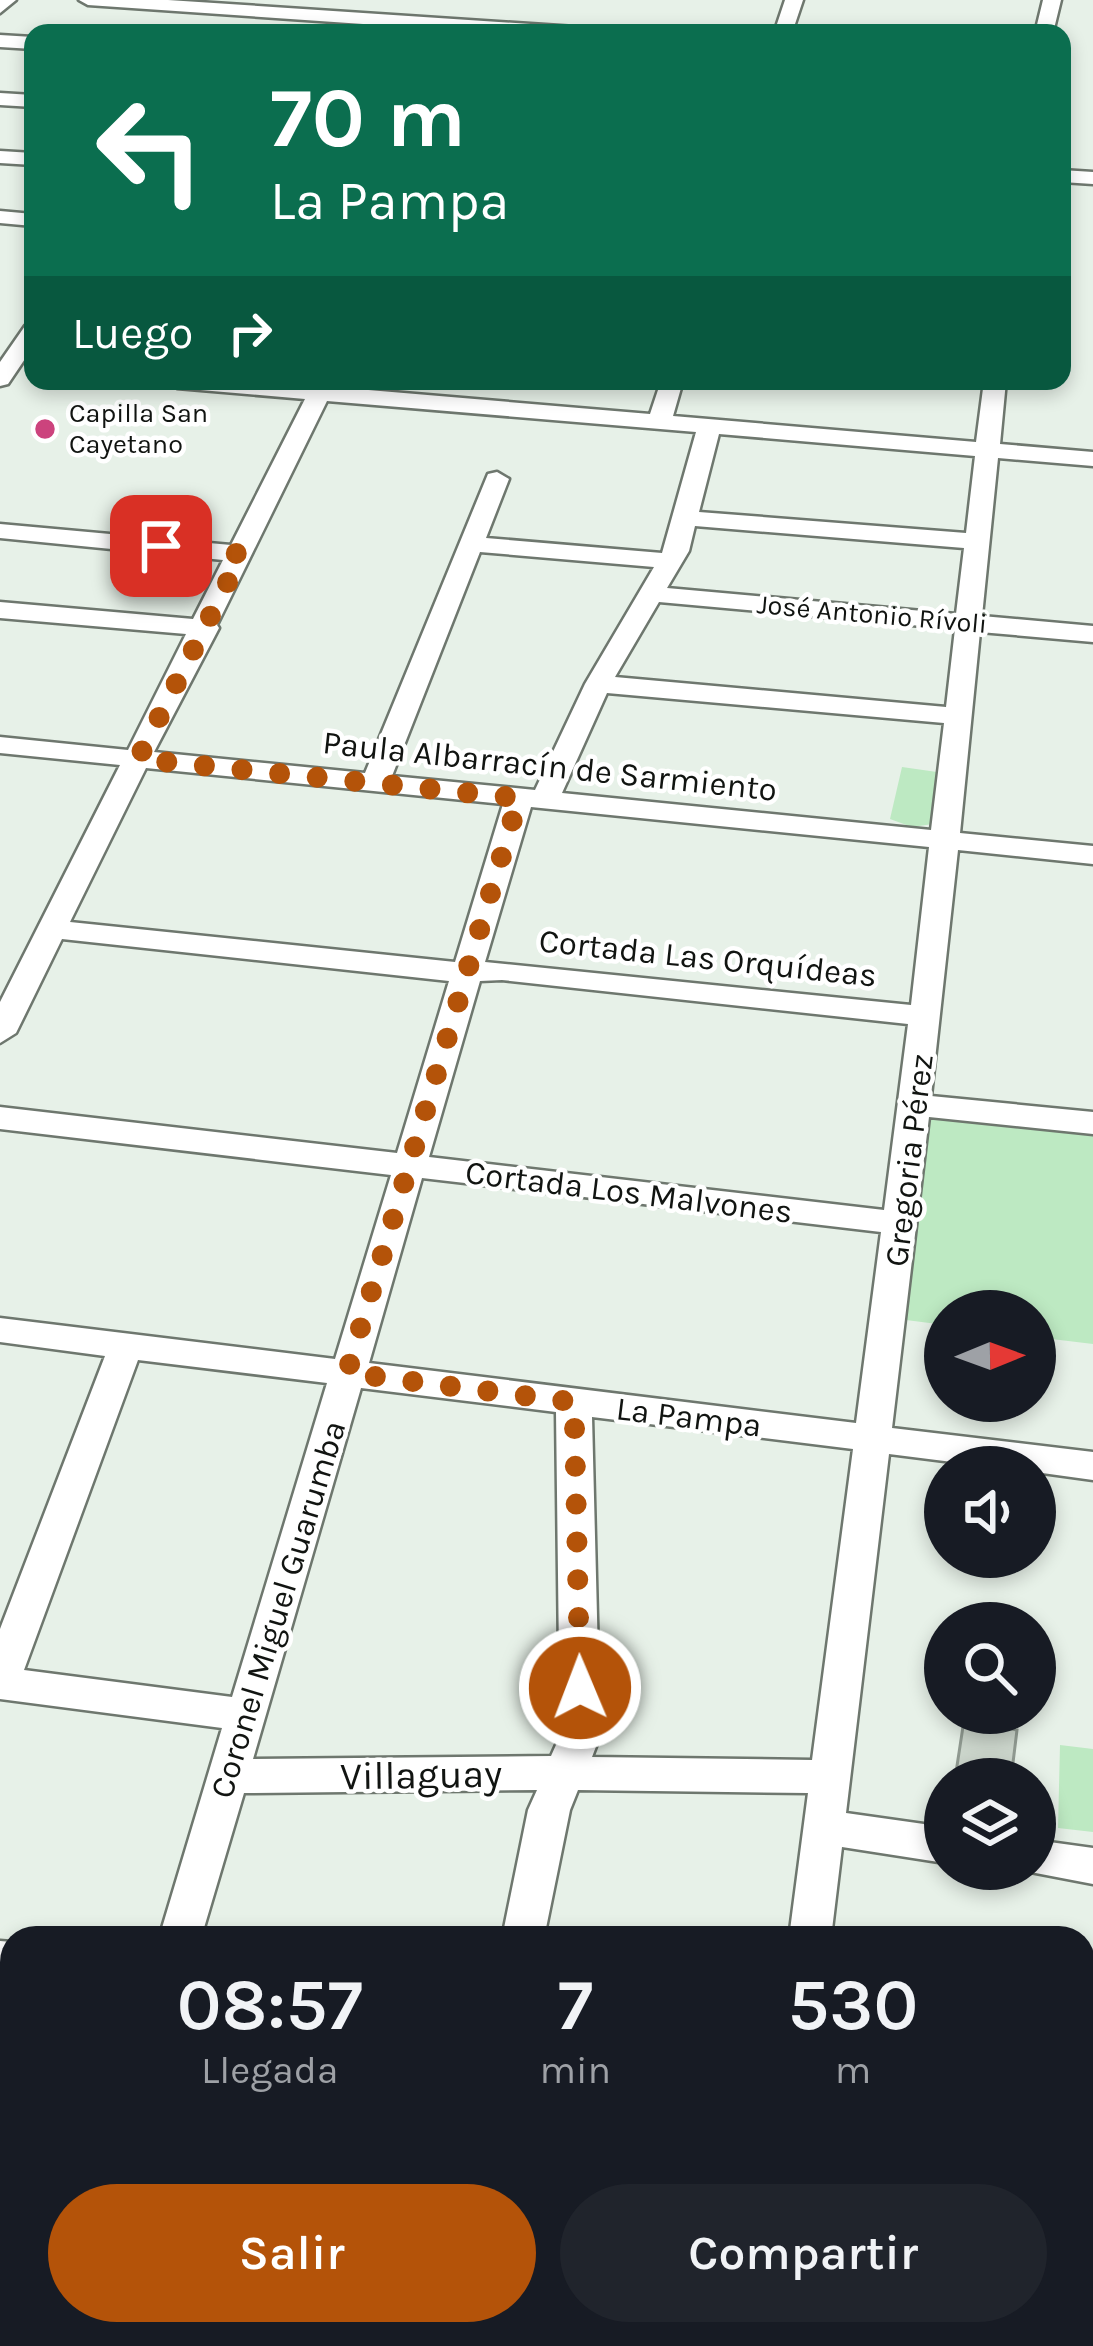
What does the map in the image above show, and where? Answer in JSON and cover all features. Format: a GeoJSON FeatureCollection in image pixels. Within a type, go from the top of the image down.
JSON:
{"type":"FeatureCollection","features":[{"type":"Feature","properties":{"kind":"street"},"geometry":{"type":"LineString","coordinates":[[0,8],[7,0]]}},
{"type":"Feature","properties":{"kind":"street"},"geometry":{"type":"LineString","coordinates":[[88,0],[258,6],[494,24]]}},
{"type":"Feature","properties":{"kind":"street"},"geometry":{"type":"LineString","coordinates":[[3,370],[24,343]]}},
{"type":"Feature","properties":{"kind":"street"},"geometry":{"type":"LineString","coordinates":[[0,1033],[9,997],[54,929],[321,390]]}},
{"type":"Feature","properties":{"kind":"street"},"geometry":{"type":"LineString","coordinates":[[352,390],[1093,459]]}},
{"type":"Feature","properties":{"kind":"street"},"geometry":{"type":"LineString","coordinates":[[660,421],[669,390]]}},
{"type":"Feature","properties":{"kind":"street","name":"Gregoria Pérez"},"geometry":{"type":"LineString","coordinates":[[812,1926],[926,1016],[994,390]]}},
{"type":"Feature","properties":{"kind":"street","name":"Coronel Miguel Guarumba"},"geometry":{"type":"LineString","coordinates":[[184,1926],[465,972],[532,799],[670,561],[709,426]]}},
{"type":"Feature","properties":{"kind":"street"},"geometry":{"type":"LineString","coordinates":[[375,783],[497,479]]}},
{"type":"Feature","properties":{"kind":"street"},"geometry":{"type":"LineString","coordinates":[[685,518],[976,542]]}},
{"type":"Feature","properties":{"kind":"street"},"geometry":{"type":"LineString","coordinates":[[0,531],[242,554]]}},
{"type":"Feature","properties":{"kind":"street"},"geometry":{"type":"LineString","coordinates":[[471,544],[670,561]]}},
{"type":"Feature","properties":{"kind":"street","name":"José Antonio Rívoli"},"geometry":{"type":"LineString","coordinates":[[650,594],[1093,634]]}},
{"type":"Feature","properties":{"kind":"street"},"geometry":{"type":"LineString","coordinates":[[0,610],[206,628]]}},
{"type":"Feature","properties":{"kind":"street"},"geometry":{"type":"LineString","coordinates":[[598,684],[960,716]]}},
{"type":"Feature","properties":{"kind":"street","name":"Paula Albarracín de Sarmiento"},"geometry":{"type":"LineString","coordinates":[[0,746],[1093,855]]}},
{"type":"Feature","properties":{"kind":"street","name":"Cortada Las Orquídeas"},"geometry":{"type":"LineString","coordinates":[[54,929],[465,972],[502,970],[926,1016]]}},
{"type":"Feature","properties":{"kind":"street"},"geometry":{"type":"LineString","coordinates":[[915,1105],[1093,1124]]}},
{"type":"Feature","properties":{"kind":"street","name":"Cortada Los Malvones"},"geometry":{"type":"LineString","coordinates":[[0,1118],[900,1223]]}},
{"type":"Feature","properties":{"kind":"street","name":"La Pampa"},"geometry":{"type":"LineString","coordinates":[[0,1330],[1093,1466]]}},
{"type":"Feature","properties":{"kind":"street"},"geometry":{"type":"LineString","coordinates":[[126,1346],[0,1682],[247,1715]]}},
{"type":"Feature","properties":{"kind":"street"},"geometry":{"type":"LineString","coordinates":[[525,1926],[549,1810],[580,1736],[574,1402]]}},
{"type":"Feature","properties":{"kind":"street","name":"Villaguay"},"geometry":{"type":"LineString","coordinates":[[228,1776],[830,1777]]}},
{"type":"Feature","properties":{"kind":"street"},"geometry":{"type":"LineString","coordinates":[[824,1828],[924,1842]]}},
{"type":"Feature","properties":{"kind":"street"},"geometry":{"type":"LineString","coordinates":[[1056,1861],[1093,1866]]}},
{"type":"Feature","properties":{"kind":"green space"},"geometry":{"type":"Polygon","coordinates":[[[902,767],[944,773],[933,824],[912,827],[890,819],[902,767]]]}},
{"type":"Feature","properties":{"kind":"green space"},"geometry":{"type":"Polygon","coordinates":[[[931,1115],[1093,1134],[1093,1344],[1056,1340],[1056,1290],[924,1290],[924,1322],[906,1320],[931,1115]]]}},
{"type":"Feature","properties":{"kind":"green space"},"geometry":{"type":"Polygon","coordinates":[[[1060,1745],[1093,1749],[1093,1832],[1058,1828],[1060,1745]]]}},
{"type":"Feature","properties":{"kind":"building"},"geometry":{"type":"Polygon","coordinates":[[[962,1734],[1017,1734],[1014,1758],[958,1758],[962,1734]]]}},
{"type":"Feature","properties":{"kind":"place","name":"Capilla San Cayetano"},"geometry":{"type":"Point","coordinates":[45,429]}},
{"type":"Feature","properties":{"kind":"route"},"geometry":{"type":"LineString","coordinates":[[161,546],[242,554],[138,759],[519,798],[347,1373],[574,1402],[580,1688]]}}]}
